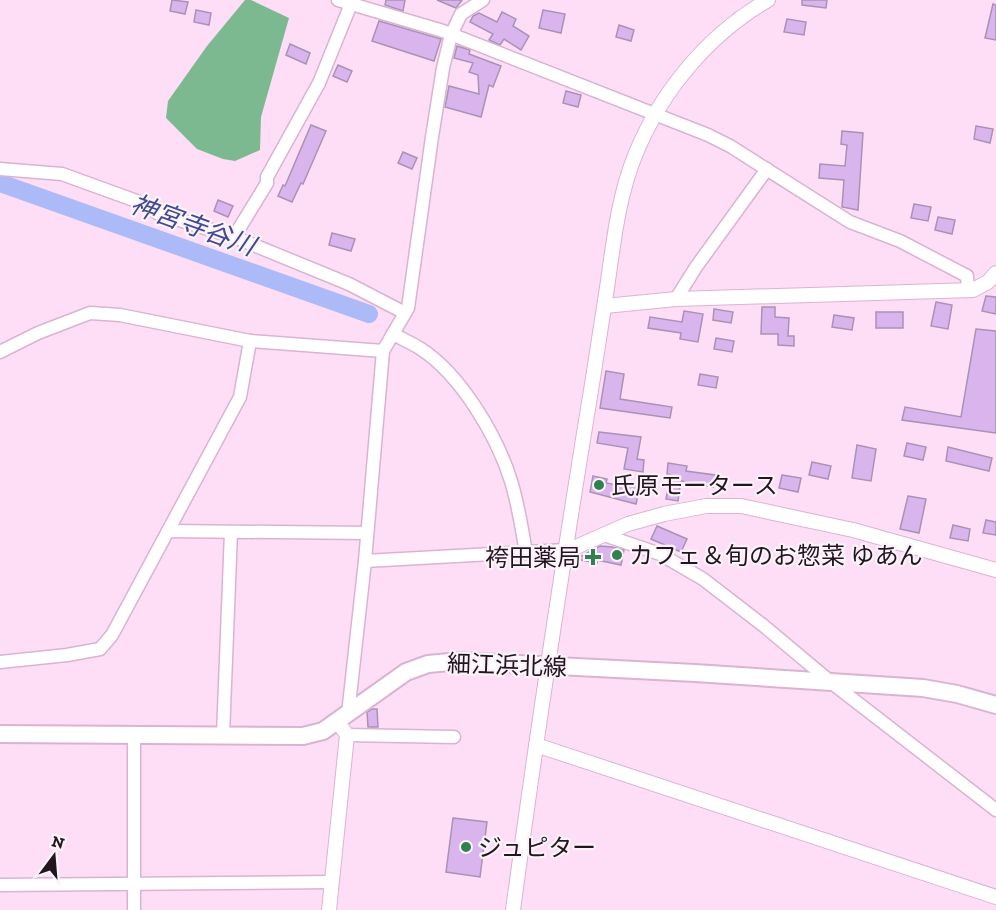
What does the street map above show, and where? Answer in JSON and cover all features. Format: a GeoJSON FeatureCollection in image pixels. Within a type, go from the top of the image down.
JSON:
{"type":"FeatureCollection","features":[{"type":"Feature","properties":{"kind":"main road","name":"細江浜北線"},"geometry":{"type":"LineString","coordinates":[[0,734],[303,736],[344,723],[406,672],[428,664],[461,661],[706,673],[923,688],[957,694],[996,705]]}},
{"type":"Feature","properties":{"kind":"street"},"geometry":{"type":"LineString","coordinates":[[339,0],[451,34],[715,139],[850,222],[900,242],[968,276],[968,289]]}},
{"type":"Feature","properties":{"kind":"street"},"geometry":{"type":"LineString","coordinates":[[329,910],[344,723],[365,561],[383,351],[408,308],[441,79],[451,34],[461,14],[483,0]]}},
{"type":"Feature","properties":{"kind":"street"},"geometry":{"type":"LineString","coordinates":[[513,910],[547,666],[617,211],[636,153],[655,114],[683,75],[713,40],[768,0]]}},
{"type":"Feature","properties":{"kind":"street"},"geometry":{"type":"LineString","coordinates":[[234,237],[267,183],[267,177],[319,83],[351,3]]}},
{"type":"Feature","properties":{"kind":"street"},"geometry":{"type":"LineString","coordinates":[[0,169],[62,174],[142,203],[157,213],[234,237],[349,284],[405,313]]}},
{"type":"Feature","properties":{"kind":"street"},"geometry":{"type":"LineString","coordinates":[[676,299],[696,267],[767,169]]}},
{"type":"Feature","properties":{"kind":"street"},"geometry":{"type":"LineString","coordinates":[[604,306],[676,299],[973,290],[988,282],[996,273]]}},
{"type":"Feature","properties":{"kind":"street"},"geometry":{"type":"LineString","coordinates":[[0,352],[46,330],[90,313],[120,315],[250,342],[383,351]]}},
{"type":"Feature","properties":{"kind":"street"},"geometry":{"type":"LineString","coordinates":[[393,334],[422,350],[449,375],[477,409],[510,478],[520,516],[526,553]]}},
{"type":"Feature","properties":{"kind":"street"},"geometry":{"type":"LineString","coordinates":[[0,662],[68,655],[100,649],[112,635],[240,398],[250,342]]}},
{"type":"Feature","properties":{"kind":"street"},"geometry":{"type":"LineString","coordinates":[[365,561],[565,550],[628,524],[664,514],[706,506],[741,506],[853,530],[996,570]]}},
{"type":"Feature","properties":{"kind":"street"},"geometry":{"type":"LineString","coordinates":[[168,531],[367,533]]}},
{"type":"Feature","properties":{"kind":"street"},"geometry":{"type":"LineString","coordinates":[[223,735],[231,532]]}},
{"type":"Feature","properties":{"kind":"street"},"geometry":{"type":"LineString","coordinates":[[604,535],[660,554],[703,579],[996,810]]}},
{"type":"Feature","properties":{"kind":"street"},"geometry":{"type":"LineString","coordinates":[[344,723],[454,737]]}},
{"type":"Feature","properties":{"kind":"street"},"geometry":{"type":"LineString","coordinates":[[134,735],[134,910]]}},
{"type":"Feature","properties":{"kind":"street"},"geometry":{"type":"LineString","coordinates":[[536,745],[996,897]]}},
{"type":"Feature","properties":{"kind":"street"},"geometry":{"type":"LineString","coordinates":[[0,885],[332,882]]}},
{"type":"Feature","properties":{"kind":"green space"},"geometry":{"type":"Polygon","coordinates":[[[245,0],[251,0],[289,18],[261,117],[260,150],[235,161],[197,149],[166,118],[168,101],[207,46],[245,0]]]}},
{"type":"Feature","properties":{"kind":"building"},"geometry":{"type":"Polygon","coordinates":[[[172,0],[188,2],[185,14],[170,11],[172,0]]]}},
{"type":"Feature","properties":{"kind":"building"},"geometry":{"type":"Polygon","coordinates":[[[386,0],[405,0],[403,11],[385,5],[386,0]]]}},
{"type":"Feature","properties":{"kind":"building"},"geometry":{"type":"Polygon","coordinates":[[[437,0],[462,0],[456,8],[437,0]]]}},
{"type":"Feature","properties":{"kind":"building"},"geometry":{"type":"Polygon","coordinates":[[[802,0],[827,0],[826,8],[802,5],[802,0]]]}},
{"type":"Feature","properties":{"kind":"building"},"geometry":{"type":"Polygon","coordinates":[[[993,4],[996,5],[996,40],[985,38],[993,4]]]}},
{"type":"Feature","properties":{"kind":"building"},"geometry":{"type":"Polygon","coordinates":[[[196,10],[211,13],[209,25],[194,22],[196,10]]]}},
{"type":"Feature","properties":{"kind":"building"},"geometry":{"type":"Polygon","coordinates":[[[543,10],[565,14],[561,33],[539,28],[543,10]]]}},
{"type":"Feature","properties":{"kind":"building"},"geometry":{"type":"Polygon","coordinates":[[[502,12],[516,19],[513,26],[529,36],[521,50],[504,39],[500,45],[489,40],[493,34],[470,22],[473,16],[479,13],[497,22],[502,12]]]}},
{"type":"Feature","properties":{"kind":"building"},"geometry":{"type":"Polygon","coordinates":[[[787,19],[806,22],[804,35],[784,32],[787,19]]]}},
{"type":"Feature","properties":{"kind":"building"},"geometry":{"type":"Polygon","coordinates":[[[379,21],[441,39],[434,61],[372,41],[379,21]]]}},
{"type":"Feature","properties":{"kind":"building"},"geometry":{"type":"Polygon","coordinates":[[[619,25],[634,30],[631,41],[616,37],[619,25]]]}},
{"type":"Feature","properties":{"kind":"building"},"geometry":{"type":"Polygon","coordinates":[[[290,44],[310,53],[306,64],[286,55],[290,44]]]}},
{"type":"Feature","properties":{"kind":"building"},"geometry":{"type":"Polygon","coordinates":[[[457,46],[470,50],[469,54],[501,66],[493,87],[489,85],[481,117],[445,107],[449,86],[479,94],[478,75],[469,72],[473,63],[454,58],[457,46]]]}},
{"type":"Feature","properties":{"kind":"building"},"geometry":{"type":"Polygon","coordinates":[[[338,65],[352,71],[347,82],[333,76],[338,65]]]}},
{"type":"Feature","properties":{"kind":"building"},"geometry":{"type":"Polygon","coordinates":[[[566,91],[581,95],[578,107],[563,103],[566,91]]]}},
{"type":"Feature","properties":{"kind":"building"},"geometry":{"type":"Polygon","coordinates":[[[311,125],[326,131],[303,184],[301,183],[292,202],[278,196],[283,185],[285,186],[311,125]]]}},
{"type":"Feature","properties":{"kind":"building"},"geometry":{"type":"Polygon","coordinates":[[[976,126],[993,129],[990,143],[974,139],[976,126]]]}},
{"type":"Feature","properties":{"kind":"building"},"geometry":{"type":"Polygon","coordinates":[[[842,131],[863,133],[858,210],[842,207],[844,180],[819,178],[820,164],[845,166],[847,145],[841,144],[842,131]]]}},
{"type":"Feature","properties":{"kind":"building"},"geometry":{"type":"Polygon","coordinates":[[[403,152],[417,158],[412,169],[398,163],[403,152]]]}},
{"type":"Feature","properties":{"kind":"building"},"geometry":{"type":"Polygon","coordinates":[[[218,200],[233,206],[228,217],[214,211],[218,200]]]}},
{"type":"Feature","properties":{"kind":"building"},"geometry":{"type":"Polygon","coordinates":[[[914,204],[931,207],[928,221],[911,218],[914,204]]]}},
{"type":"Feature","properties":{"kind":"building"},"geometry":{"type":"Polygon","coordinates":[[[938,217],[955,220],[952,234],[935,230],[938,217]]]}},
{"type":"Feature","properties":{"kind":"building"},"geometry":{"type":"Polygon","coordinates":[[[332,233],[355,239],[351,251],[329,245],[332,233]]]}},
{"type":"Feature","properties":{"kind":"building"},"geometry":{"type":"Polygon","coordinates":[[[986,296],[996,297],[996,314],[982,311],[986,296]]]}},
{"type":"Feature","properties":{"kind":"building"},"geometry":{"type":"Polygon","coordinates":[[[936,302],[952,305],[948,329],[931,326],[936,302]]]}},
{"type":"Feature","properties":{"kind":"building"},"geometry":{"type":"Polygon","coordinates":[[[762,307],[775,307],[775,317],[789,318],[788,336],[794,336],[794,346],[778,345],[778,334],[761,334],[762,307]]]}},
{"type":"Feature","properties":{"kind":"building"},"geometry":{"type":"Polygon","coordinates":[[[714,309],[733,312],[731,323],[713,320],[714,309]]]}},
{"type":"Feature","properties":{"kind":"building"},"geometry":{"type":"Polygon","coordinates":[[[684,311],[703,314],[698,342],[680,339],[681,333],[648,328],[650,317],[682,322],[684,311]]]}},
{"type":"Feature","properties":{"kind":"building"},"geometry":{"type":"Polygon","coordinates":[[[876,312],[903,312],[903,328],[876,328],[876,312]]]}},
{"type":"Feature","properties":{"kind":"building"},"geometry":{"type":"Polygon","coordinates":[[[834,315],[854,318],[852,330],[832,327],[834,315]]]}},
{"type":"Feature","properties":{"kind":"building"},"geometry":{"type":"Polygon","coordinates":[[[976,329],[996,331],[996,433],[902,420],[905,407],[961,417],[976,329]]]}},
{"type":"Feature","properties":{"kind":"building"},"geometry":{"type":"Polygon","coordinates":[[[716,338],[734,341],[732,352],[714,349],[716,338]]]}},
{"type":"Feature","properties":{"kind":"building"},"geometry":{"type":"Polygon","coordinates":[[[606,371],[624,374],[620,399],[672,407],[670,418],[600,408],[606,371]]]}},
{"type":"Feature","properties":{"kind":"building"},"geometry":{"type":"Polygon","coordinates":[[[700,374],[718,377],[716,388],[698,385],[700,374]]]}},
{"type":"Feature","properties":{"kind":"building"},"geometry":{"type":"Polygon","coordinates":[[[599,432],[641,437],[637,459],[644,460],[643,472],[624,469],[628,448],[597,443],[599,432]]]}},
{"type":"Feature","properties":{"kind":"building"},"geometry":{"type":"Polygon","coordinates":[[[907,443],[926,447],[923,460],[904,456],[907,443]]]}},
{"type":"Feature","properties":{"kind":"building"},"geometry":{"type":"Polygon","coordinates":[[[857,445],[876,449],[871,481],[852,478],[857,445]]]}},
{"type":"Feature","properties":{"kind":"building"},"geometry":{"type":"Polygon","coordinates":[[[948,447],[992,458],[989,471],[946,461],[948,447]]]}},
{"type":"Feature","properties":{"kind":"building"},"geometry":{"type":"Polygon","coordinates":[[[812,462],[831,466],[828,479],[809,475],[812,462]]]}},
{"type":"Feature","properties":{"kind":"building"},"geometry":{"type":"Polygon","coordinates":[[[668,463],[687,466],[686,471],[715,475],[713,487],[681,481],[678,501],[666,499],[671,475],[667,474],[668,463]]]}},
{"type":"Feature","properties":{"kind":"building"},"geometry":{"type":"Polygon","coordinates":[[[782,475],[801,478],[798,492],[779,488],[782,475]]]}},
{"type":"Feature","properties":{"kind":"building"},"geometry":{"type":"Polygon","coordinates":[[[593,476],[607,479],[606,483],[628,487],[629,484],[640,486],[636,504],[590,492],[593,476]]]}},
{"type":"Feature","properties":{"kind":"building"},"geometry":{"type":"Polygon","coordinates":[[[908,496],[926,499],[919,533],[900,529],[908,496]]]}},
{"type":"Feature","properties":{"kind":"building"},"geometry":{"type":"Polygon","coordinates":[[[986,520],[996,522],[996,535],[983,533],[986,520]]]}},
{"type":"Feature","properties":{"kind":"building"},"geometry":{"type":"Polygon","coordinates":[[[953,525],[970,529],[968,541],[950,538],[953,525]]]}},
{"type":"Feature","properties":{"kind":"building"},"geometry":{"type":"Polygon","coordinates":[[[657,526],[687,539],[681,552],[651,539],[657,526]]]}},
{"type":"Feature","properties":{"kind":"building"},"geometry":{"type":"Polygon","coordinates":[[[600,546],[624,550],[621,565],[576,559],[600,546]]]}},
{"type":"Feature","properties":{"kind":"building"},"geometry":{"type":"Polygon","coordinates":[[[377,709],[378,727],[368,727],[367,712],[377,709]]]}},
{"type":"Feature","properties":{"kind":"building","name":"ジュピター"},"geometry":{"type":"Polygon","coordinates":[[[453,818],[487,822],[480,877],[446,872],[453,818]]]}},
{"type":"Feature","properties":{"kind":"waterway","name":"神宮寺谷川"},"geometry":{"type":"LineString","coordinates":[[0,183],[369,314]]}},
{"type":"Feature","properties":{"kind":"place","name":"氏原モータース"},"geometry":{"type":"Point","coordinates":[599,485]}},
{"type":"Feature","properties":{"kind":"place","name":"カフェ＆旬のお惣菜 ゆあん"},"geometry":{"type":"Point","coordinates":[617,555]}},
{"type":"Feature","properties":{"kind":"place","name":"袴田薬局"},"geometry":{"type":"Point","coordinates":[593,557]}},
{"type":"Feature","properties":{"kind":"place","name":"ジュピター"},"geometry":{"type":"Point","coordinates":[466,847]}}]}
